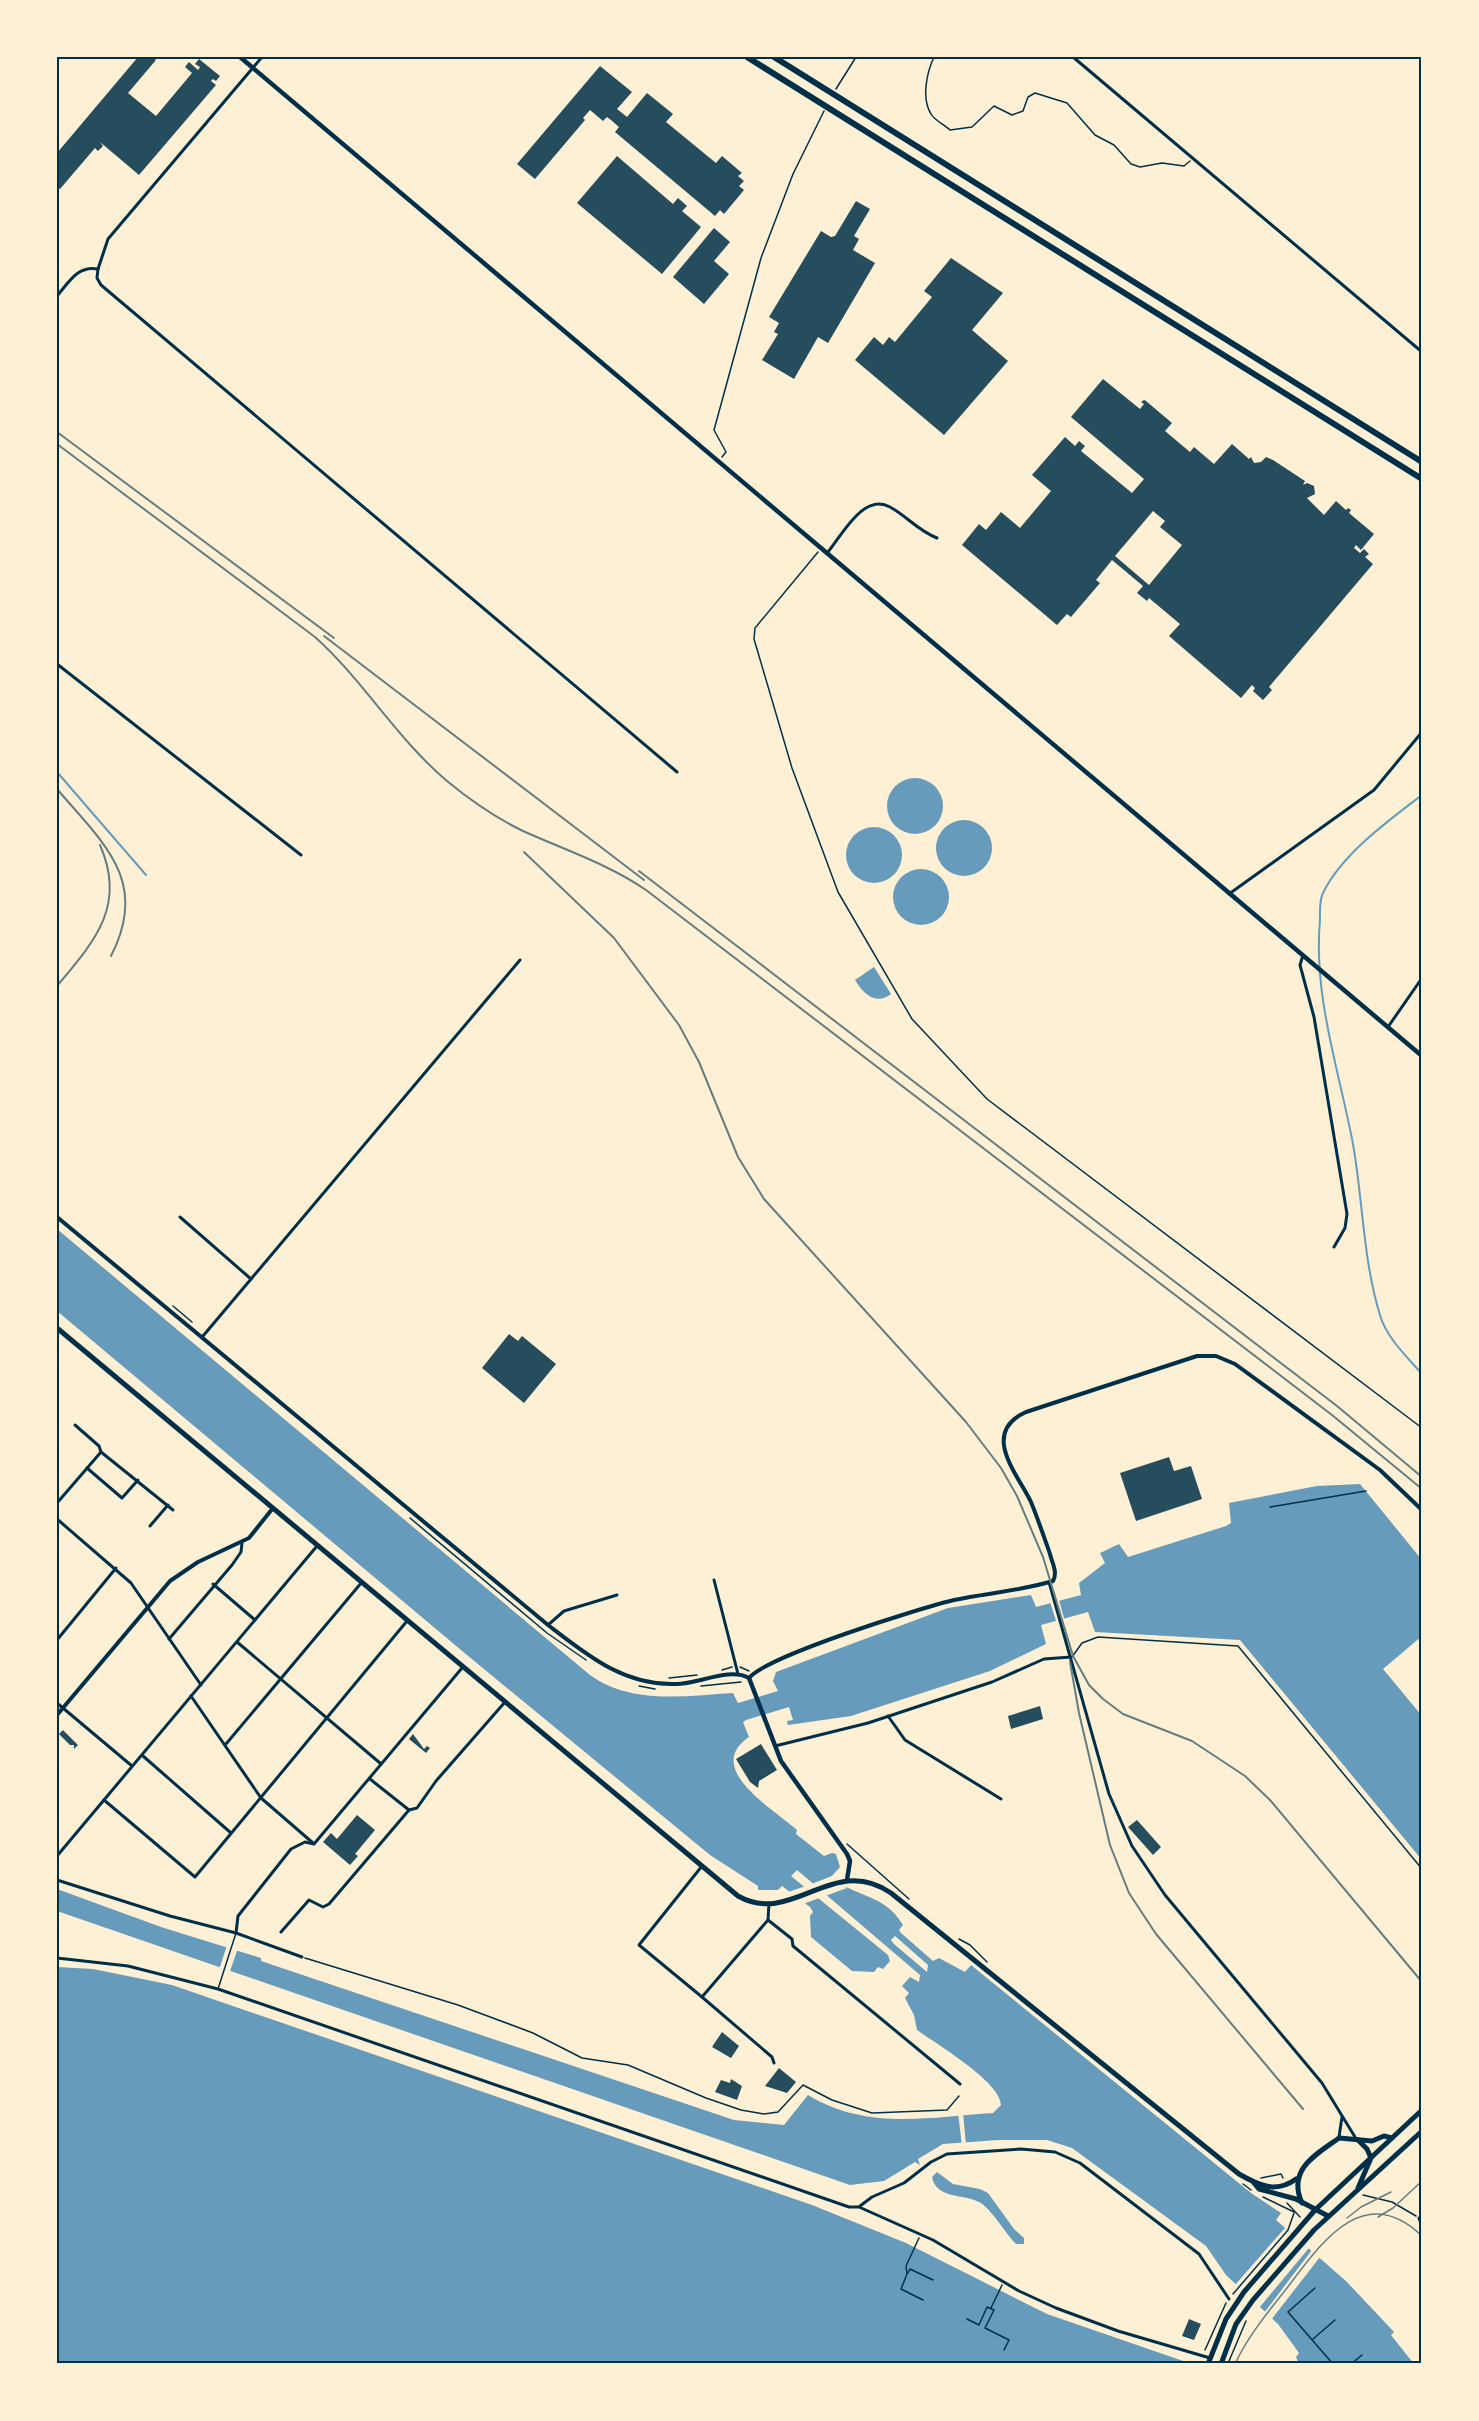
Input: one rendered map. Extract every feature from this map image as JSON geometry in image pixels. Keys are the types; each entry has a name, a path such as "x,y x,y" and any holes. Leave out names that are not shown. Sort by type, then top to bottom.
{"highway":[{"path":"747,57 1422,479"},
{"path":"774,57 1422,462"}],"main road":[{"path":"240,57 1422,1056"},
{"path":"57,1328 745,1900 769,1903 796,1898 847,1880 875,1882 1259,2189 1302,2202 1328,2216"},
{"path":"751,1676 774,1746 803,1795 847,1854 850,1861 847,1880"},
{"path":"1209,2361 1226,2319 1244,2292 1316,2210 1422,2110"},
{"path":"1221,2364 1233,2330 1253,2300 1328,2216 1422,2131"},
{"path":"1253,2182 1277,2188 1296,2179 1305,2166 1339,2138 1355,2137 1372,2141 1384,2136 1392,2138"},
{"path":"1355,2137 1367,2149 1371,2158 1358,2188"},
{"path":"1296,2179 1302,2202"}],"street":[{"path":"262,57 108,239 98,269 97,278 101,285 677,772"},
{"path":"1073,57 1422,352"},
{"path":"57,296 76,273 88,267 98,269"},
{"path":"828,552 863,509 878,503 890,507 920,532 937,538"},
{"path":"57,664 301,855"},
{"path":"1229,894 1374,790 1422,732"},
{"path":"1303,955 1300,965 1314,1017 1347,1214 1345,1227 1334,1247"},
{"path":"204,1335 520,960"},
{"path":"1388,1027 1422,978"},
{"path":"57,1216 157,1302 204,1335 548,1625 586,1655 634,1680 656,1684 706,1680 738,1674 751,1676 776,1660 951,1601 1049,1582 1054,1579 1055,1572 1041,1527 1005,1451 1005,1436 1011,1422 1026,1412 1197,1356 1216,1356 1235,1364 1380,1470 1422,1510"},
{"path":"180,1217 251,1279"},
{"path":"75,1425 99,1446 101,1452 173,1509"},
{"path":"57,1503 101,1452"},
{"path":"87,1468 122,1498 138,1480"},
{"path":"150,1526 168,1505"},
{"path":"57,1715 170,1581 187,1569 242,1543 249,1538 273,1508"},
{"path":"57,1519 117,1568 136,1588 147,1610 201,1685"},
{"path":"169,1639 241,1552 242,1543"},
{"path":"57,1856 317,1546"},
{"path":"57,1640 117,1568"},
{"path":"714,1580 738,1674"},
{"path":"226,1744 362,1582"},
{"path":"1049,1582 1109,1794 1132,1846 1165,1895 1322,2083 1355,2137"},
{"path":"213,1584 255,1620"},
{"path":"548,1625 564,1611 617,1594"},
{"path":"104,1800 195,1877 407,1621"},
{"path":"237,1642 380,1763"},
{"path":"774,1746 888,1716 992,1682 1044,1659 1071,1657"},
{"path":"314,1844 463,1667"},
{"path":"191,1696 261,1798 314,1844"},
{"path":"280,1932 309,1900 322,1906 329,1904 409,1810 417,1808 436,1781 505,1702"},
{"path":"57,1703 132,1766"},
{"path":"888,1716 905,1740 1000,1799"},
{"path":"142,1756 231,1833"},
{"path":"370,1779 409,1810"},
{"path":"236,1933 238,1916 291,1849 305,1842 314,1844"},
{"path":"702,1866 639,1944 772,2057 774,2063"},
{"path":"57,1880 170,1916 236,1933 302,1957"},
{"path":"702,1997 768,1920 769,1903"},
{"path":"768,1920 792,1939 793,1946 960,2084"},
{"path":"57,1958 128,1966 218,1989 849,2207 859,2207 969,2259 1004,2281 1056,2308 1089,2321 1203,2356 1209,2361"},
{"path":"1339,2138 1342,2115"},
{"path":"859,2207 872,2197 904,2182 931,2162 947,2154 1021,2149 1055,2152 1080,2163 1199,2254 1229,2299"},
{"path":"1419,2218 1422,2227"}],"lane":[{"path":"1071,1657 1082,1643 1098,1637 1238,1646 1422,1869"},
{"path":"218,1989 236,1933"},
{"path":"1229,2299 1235,2303"}],"path":[{"path":"842,79 856,57"},
{"path":"934,57 927,71 926,92 931,114 950,130 972,127 994,106 1012,115 1023,111 1028,97 1035,93 1067,103 1095,135 1114,145 1131,165 1140,167 1162,163 1184,166"},
{"path":"719,460 726,452 714,430 748,299 773,222 817,123"},
{"path":"822,547 755,628 754,639 792,768 838,892 912,1018 987,1099 1422,1428"},
{"path":"189,1319 204,1335"},
{"path":"1270,1507 1366,1491"},
{"path":"714,1673 735,1666 743,1667 751,1676"},
{"path":"662,1678 705,1674"},
{"path":"302,1957 458,2005 533,2032 572,2055 628,2065 706,2098 754,2113 778,2112 803,2085 840,2104 872,2113 947,2110 959,2096"},
{"path":"1361,2195 1392,2202 1419,2218"},
{"path":"1203,2356 1217,2319 1229,2299 1288,2230 1294,2212"},
{"path":"908,2274 906,2266 920,2234"},
{"path":"923,2300 901,2289 910,2269 933,2280"},
{"path":"991,2309 1004,2281"},
{"path":"1315,2288 1288,2312 1333,2364"},
{"path":"967,2319 979,2325 987,2307 991,2309"},
{"path":"991,2309 994,2310 985,2328 1009,2340 1004,2350"},
{"path":"1227,2364 1245,2314"},
{"path":"1312,2340 1335,2320"},
{"path":"1351,2364 1362,2355"}],"water":[{"path":"909,778 921,778 931,782 939,790 943,806 939,822 931,830 921,834 909,834 899,830 891,822 887,812 887,800 891,790 899,782"},
{"path":"958,820 970,820 980,824 988,832 992,848 988,864 980,872 970,876 958,876 948,872 940,864 936,854 936,842 940,832 948,824"},
{"path":"868,827 880,827 890,831 898,839 902,855 898,871 890,879 880,883 868,883 858,879 850,871 846,861 846,849 850,839 858,831"},
{"path":"915,869 927,869 937,873 945,881 949,897 945,913 937,921 927,925 915,925 905,921 897,913 893,903 893,891 897,881 905,873"},
{"path":"874,967 891,994 880,999 866,993 855,980"},
{"path":"57,1229 590,1675 606,1685 641,1695 678,1697 733,1693 738,1703 778,1691 773,1681 776,1672 948,1608 1031,1595 1036,1607 1081,1595 1079,1583 1105,1563 1100,1553 1119,1544 1128,1557 1226,1526 1231,1523 1229,1503 1317,1486 1360,1484 1422,1560 1422,1636 1383,1669 1422,1716 1422,1860 1240,1640 1095,1632 1088,1612 1041,1625 1046,1644 990,1671 851,1716 788,1725 787,1721 793,1720 789,1707 746,1720 743,1722 749,1737 737,1749 734,1762 737,1774 746,1787 797,1830 796,1834 824,1856 836,1854 840,1867 831,1877 840,1884 887,1907 903,1925 899,1930 901,1933 933,1961 939,1958 965,1972 971,1965 1251,2193 1281,2213 1276,2220 1346,2281 1394,2332 1391,2335 1414,2364 1299,2364 1296,2357 1299,2353 1278,2324 1226,2275 1206,2246 1072,2148 1047,2140 998,2140 943,2144 918,2159 920,2165 915,2162 884,2181 850,2185 57,1911 57,1889 161,1927 261,1958 261,1961 734,2120 784,2125 808,2095 853,2114 876,2118 922,2119 993,2113 1001,2105 990,2085 979,2075 917,2030 914,2015 905,1998 909,1993 902,1986 910,1977 919,1982 920,1975 803,1875 797,1870 791,1876 888,1955 890,1961 883,1969 878,1967 874,1972 852,1971 811,1937 810,1916 813,1912 810,1907 782,1886 778,1890 758,1890 758,1886 710,1855 467,1655 57,1311","holes":["895,1936 928,1965 927,1972 891,1940"]},
{"path":"57,1967 93,1969 172,1985 812,2205 906,2243 1047,2314 1189,2363 57,2364"},
{"path":"937,2172 953,2184 980,2189 988,2193 1014,2229 1024,2238 1024,2244 1016,2244 984,2205 939,2189 932,2177"}],"pier":[{"path":"1059,1600 1065,1622 1057,1624 1050,1602"},
{"path":"832,1876 847,1888 803,1904 788,1892 806,1886 821,1897 809,1885"},
{"path":"227,1945 238,1948 229,1974 219,1970"},
{"path":"958,2112 963,2112 966,2145 962,2146"},
{"path":"1285,2228 1309,2248 1259,2308 1235,2285"},
{"path":"1312,2250 1320,2257 1271,2320 1264,2313"}],"building":[{"path":"138,57 153,57 156,60 128,93 156,116 192,73 185,67 189,62 198,70 200,67 195,64 199,59 220,76 216,81 213,79 211,81 216,85 139,175 100,142 103,146 98,151 95,148 60,189 57,187 57,153"},
{"path":"600,66 632,92 617,109 627,117 647,93 673,114 666,122 716,163 722,156 742,173 738,176 744,181 739,186 744,190 724,214 720,210 715,216 615,132 619,127 611,120 607,117 603,121 590,110 583,118 585,120 535,179 517,164"},
{"path":"617,156 673,204 678,198 687,206 682,211 701,227 662,274 577,203"},
{"path":"856,201 870,209 854,236 859,239 853,250 875,263 828,343 818,337 794,379 762,360 778,334 774,332 779,323 769,317 821,231 831,237 835,236"},
{"path":"714,228 730,242 714,261 729,274 704,304 673,277"},
{"path":"951,258 1003,293 972,330 1008,361 944,435 855,360 874,337 883,345 889,337 895,342 932,297 924,291"},
{"path":"1103,379 1140,409 1144,404 1141,402 1146,401 1172,423 1165,431 1190,452 1194,447 1214,464 1232,444 1249,459 1251,457 1254,463 1261,462 1266,457 1273,460 1305,481 1303,485 1307,483 1314,486 1315,494 1307,498 1324,515 1336,501 1346,510 1348,508 1351,510 1349,513 1374,534 1361,550 1356,545 1354,548 1360,553 1364,549 1369,554 1365,557 1373,564 1269,687 1272,690 1263,700 1253,691 1255,688 1252,685 1241,698 1169,636 1180,624 1149,598 1147,601 1137,593 1143,586 1112,560 1096,580 1100,583 1071,617 1067,614 1057,625 962,545 979,524 986,530 1001,512 1020,528 1051,491 1032,475 1065,437 1075,446 1079,441 1085,446 1081,451 1132,493 1144,479 1071,417","holes":["1153,511 1165,521 1160,527 1182,545 1149,585 1115,556"]},
{"path":"509,1334 518,1341 522,1336 556,1364 524,1403 482,1368"},
{"path":"1169,1457 1174,1471 1191,1466 1202,1499 1136,1521 1120,1473"},
{"path":"1040,1706 1043,1719 1011,1729 1008,1716"},
{"path":"63,1730 78,1745 74,1749 74,1745 70,1745 59,1734"},
{"path":"413,1734 424,1749 427,1746 430,1748 426,1753 409,1739"},
{"path":"761,1744 777,1770 759,1781 758,1788 750,1782 736,1759"},
{"path":"357,1815 375,1830 355,1854 358,1856 350,1865 323,1842 331,1833 337,1839"},
{"path":"1137,1820 1161,1847 1153,1855 1128,1827"},
{"path":"722,2032 739,2046 731,2058 712,2047"},
{"path":"779,2068 796,2082 787,2093 765,2086"},
{"path":"731,2079 742,2086 737,2100 715,2092 721,2080 730,2083"},
{"path":"1189,2319 1201,2324 1194,2340 1182,2336"}],"waterway":[{"path":"57,772 146,875"},
{"path":"1422,795 1367,839 1331,879 1321,899 1319,948 1324,1005 1353,1144 1374,1294 1387,1331 1422,1374"}],"tram line":[{"path":"1378,2217 1393,2208 1422,2181"},
{"path":"1347,2218 1361,2207 1391,2192"},
{"path":"1235,2364 1259,2324 1300,2271 1329,2238 1345,2224 1362,2216 1381,2214 1401,2220 1422,2236"}],"railway":[{"path":"57,432 334,638"},
{"path":"57,444 315,637 349,672 429,765 465,795 513,826 601,865 646,890 1332,1415 1422,1489"},
{"path":"324,636 644,880"},
{"path":"57,789 105,846 116,865 123,884 125,906 122,930 111,956"},
{"path":"57,986 94,938 108,905 110,887 100,845"},
{"path":"524,852 614,938 679,1025 699,1062 738,1157 764,1199 966,1422 1001,1468 1017,1496 1043,1557 1073,1656 1089,1685 1123,1714 1192,1741 1245,1776 1270,1800 1422,1982"},
{"path":"639,871 1337,1406 1422,1477"},
{"path":"1070,1662 1079,1713 1110,1845 1129,1893 1156,1934 1303,2109"}]}
